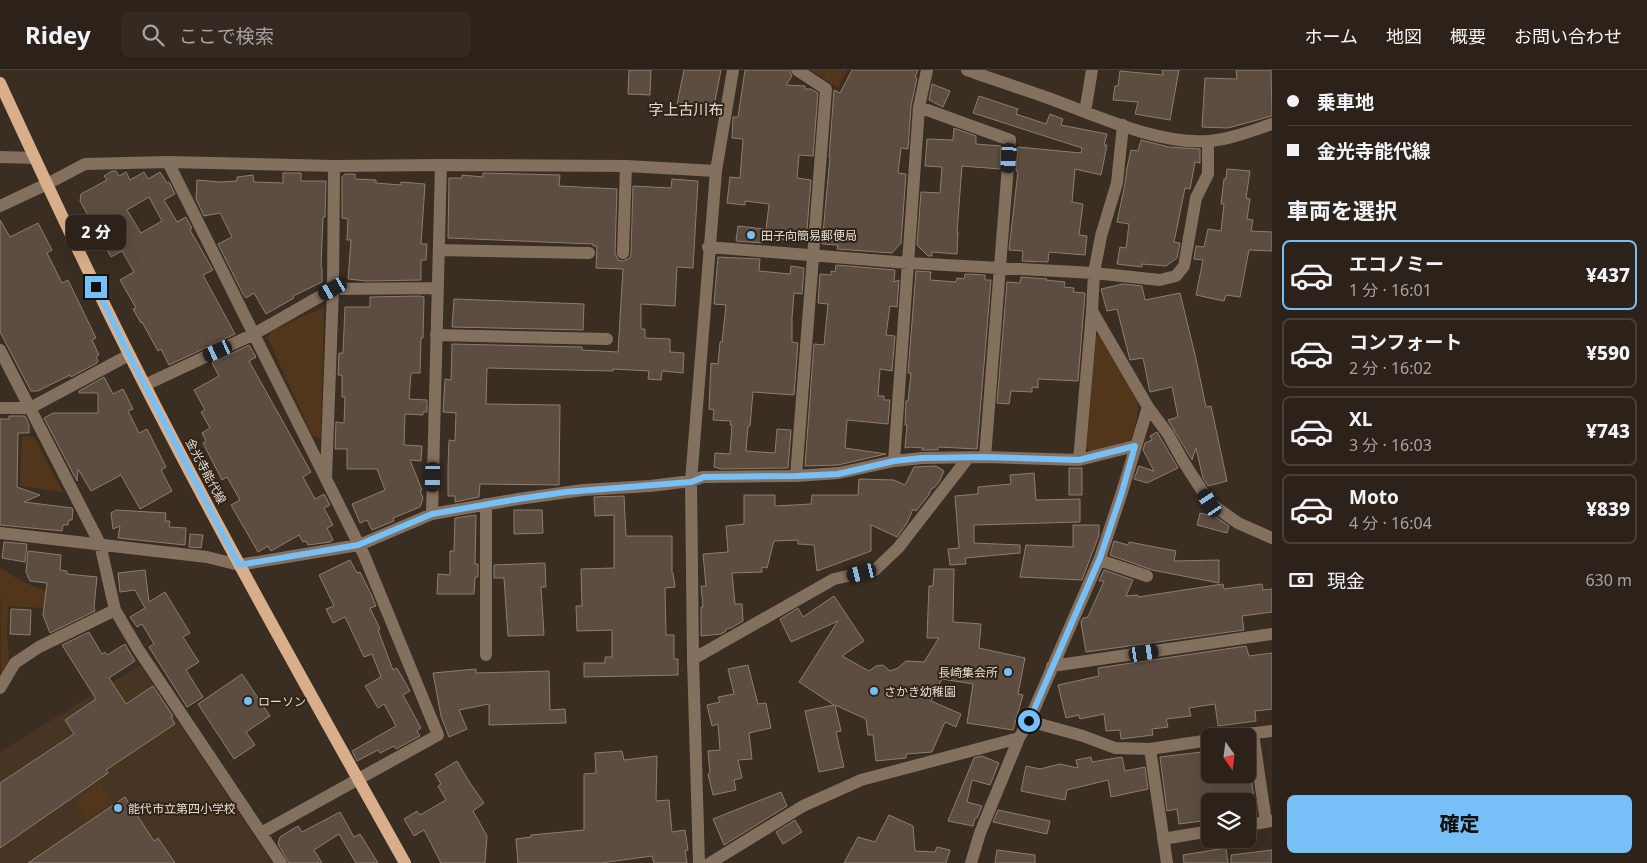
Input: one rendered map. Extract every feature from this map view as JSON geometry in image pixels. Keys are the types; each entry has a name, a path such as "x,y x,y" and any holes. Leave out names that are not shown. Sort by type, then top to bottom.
{"main road":[{"name":"金光寺能代線","path":"0,83 129,355 239,565 405,863"}],"street":[{"path":"699,863 693,659 691,482 708,247 716,171 733,70"},
{"path":"796,476 826,89 797,70"},
{"path":"894,461 919,107 928,70"},
{"path":"967,70 1123,125 1160,136 1183,140 1208,141 1236,137 1272,124"},
{"path":"1085,112 1092,70"},
{"path":"919,107 1010,140 985,457"},
{"path":"1079,460 1094,273 1101,236 1117,183 1123,125"},
{"path":"708,247 909,263 1094,273 1160,280 1176,276 1184,266 1196,198 1208,174 1208,141"},
{"path":"0,157 35,158"},
{"path":"0,206 85,164 168,162 334,166 626,166 716,171"},
{"path":"168,162 358,545 438,735 261,833"},
{"path":"432,514 441,165"},
{"path":"326,481 333,289 334,166"},
{"path":"623,253 626,166"},
{"path":"439,250 589,253"},
{"path":"145,385 254,334 333,289 438,288"},
{"path":"1092,311 1148,406 1168,434 1210,503 1238,523 1272,538"},
{"path":"436,335 607,339"},
{"path":"0,350 100,544 115,610 138,649 281,863"},
{"path":"0,408 30,408 129,355"},
{"path":"971,863 980,833 1019,738 1029,721 1099,560 1148,406"},
{"path":"0,533 207,556 239,565 358,545 432,514 582,490 691,482 704,477 838,474 894,461 922,458 985,457 1079,460 1135,446"},
{"path":"693,659 834,579 875,570 898,548 968,458"},
{"path":"486,504 486,655"},
{"path":"1099,560 1147,576"},
{"path":"0,688 15,664 39,647 115,610"},
{"path":"1052,666 1272,634"},
{"path":"1029,721 1082,736 1115,748 1150,750 1201,742"},
{"path":"1256,733 1272,730"},
{"path":"710,863 803,806 861,780 1019,738"},
{"path":"1150,750 1167,863"},
{"path":"1256,750 1269,821 1256,823"},
{"path":"1163,839 1201,833"}],"shaded area":[{"path":"811,70 847,70 838,88"},
{"path":"324,307 321,439 312,435 267,337 275,329"},
{"path":"1095,336 1099,336 1138,398 1138,404 1135,427 1129,443 1093,452 1085,448"},
{"path":"22,436 34,437 63,492 20,486"},
{"path":"0,568 23,582 55,594 44,608 8,606 7,634 9,660 1,675"},
{"name":"能代市立第四小学校","path":"140,665 272,863 0,863 0,752"},
{"path":"100,783 113,802 87,819 74,800"}],"building":[{"path":"629,70 651,70 650,95 628,94"},
{"path":"684,70 721,70 713,111 677,104"},
{"path":"745,70 789,70 792,76 786,85 805,86 805,89 811,89 818,93 813,156 799,155 797,178 811,180 806,242 765,238 769,204 745,201 745,205 727,203 730,177 740,178 743,139 732,138 733,117 738,117"},
{"path":"852,70 918,70 915,77 917,78 911,106 908,149 901,148 898,173 906,174 901,243 892,253 837,249 838,245 822,244 834,90 840,93"},
{"path":"1162,70 1179,70 1170,120 1135,114 1138,102 1113,100 1115,86 1118,86 1120,71 1163,75"},
{"path":"1236,70 1271,70 1272,116 1228,128 1202,127 1205,78 1237,79"},
{"path":"932,84 950,91 943,107 929,100"},
{"path":"979,96 1018,109 1016,114 1046,124 1050,114 1063,119 1061,125 1107,134 1104,145 1107,145 1101,175 1075,169 1072,202 1083,204 1079,235 1087,236 1085,255 1049,252 1048,262 1022,261 1023,251 1009,250 1018,171 1016,171 1018,147 1081,153 1082,148 973,113"},
{"path":"954,128 976,136 976,144 1001,146 1000,169 962,166 957,254 932,252 932,256 928,256 917,245 921,192 940,193 942,167 925,166 927,139 953,140"},
{"path":"1141,140 1169,147 1200,149 1200,163 1195,162 1190,189 1185,188 1174,242 1180,243 1177,258 1166,266 1142,264 1142,267 1117,264 1120,247 1126,248 1129,224 1117,222 1127,168 1131,150 1138,151"},
{"path":"1227,169 1250,171 1246,198 1250,199 1247,219 1253,220 1251,231 1272,232 1272,251 1249,250 1240,297 1226,295 1224,301 1196,295 1203,260 1194,259 1196,246 1204,247 1208,229 1221,231 1224,204 1221,204"},
{"path":"112,171 116,171 119,176 126,172 130,180 144,172 148,179 160,172 167,183 169,182 175,194 164,200 177,222 186,217 192,228 190,230 213,270 203,275 235,334 169,365 161,349 158,351 141,323 133,309 136,308 120,280 134,272 122,251 111,257 80,201 81,194 107,180 104,176","holes":["149,197 162,221 141,233 127,210"]},
{"path":"283,173 301,173 301,181 326,181 321,267 322,282 293,296 294,298 266,314 254,293 246,298 243,294 218,244 232,237 220,213 204,216 196,199 197,180 237,181 237,177 253,175 254,182 283,183"},
{"path":"483,173 560,175 559,186 617,189 615,253 618,260 623,261 630,258 631,253 633,186 671,188 672,179 698,181 693,268 677,267 675,306 641,304 641,329 645,329 645,338 670,339 670,352 684,353 683,373 662,371 661,380 648,379 649,371 487,368 486,404 560,405 559,485 480,484 479,497 455,502 455,496 448,496 448,466 449,440 455,441 456,413 443,412 445,379 451,380 452,344 582,347 582,350 618,352 623,269 596,268 597,246 593,246 593,244 448,238 449,178 462,178 462,175 483,177"},
{"path":"345,174 355,174 355,179 376,180 376,183 401,185 401,182 425,184 421,244 427,244 426,260 421,260 421,280 367,281 348,279 351,240 347,240 348,219 342,218 342,177"},
{"path":"0,220 10,237 38,223 52,250 47,253 62,283 68,280 96,338 92,340 99,355 96,357 97,363 71,377 70,375 38,391 31,391 0,332"},
{"path":"738,226 764,229 762,243 736,241"},
{"path":"718,257 760,259 759,271 790,274 791,266 804,268 802,294 794,293 792,318 792,342 798,343 794,395 753,392 746,451 775,453 777,429 791,430 788,468 721,469 714,467 715,453 730,454 732,425 730,425 731,421 713,420 714,410 709,409 711,363 718,364 726,305 714,304"},
{"path":"836,265 895,270 894,282 899,280 897,307 890,306 886,335 895,336 892,371 880,369 878,396 884,396 884,400 890,400 888,424 847,420 845,448 886,454 838,465 805,466 814,344 824,345 828,304 818,303 820,274 831,275 831,271 835,272"},
{"path":"916,271 931,272 930,280 956,282 957,278 964,279 965,274 985,275 985,280 991,280 977,449 938,447 938,450 922,450 923,448 905,448 907,425 905,425 906,401 908,401 911,373 908,373"},
{"path":"1021,277 1065,282 1064,287 1074,288 1073,292 1085,293 1078,381 1038,379 1038,388 1032,387 1032,392 1011,391 1009,404 997,403 1007,282 1020,283"},
{"path":"1123,284 1142,286 1145,300 1180,293 1206,407 1211,406 1227,481 1208,486 1203,478 1196,448 1192,460 1168,420 1178,417 1172,387 1150,392 1143,358 1130,360 1117,309 1107,311 1101,289"},
{"path":"370,297 424,297 420,373 411,373 409,399 427,400 427,412 423,412 423,415 405,414 404,445 422,446 421,461 410,460 422,490 420,491 423,498 420,507 393,518 394,521 372,530 367,520 360,523 352,504 385,490 377,469 347,469 347,449 335,449 336,422 344,423 345,397 342,397 342,375 338,375 339,353 343,353 345,307 370,307"},
{"path":"454,299 584,304 583,330 452,327"},
{"path":"249,345 256,357 249,361 311,472 303,477 315,499 324,494 330,505 324,508 333,525 327,528 333,540 330,542 308,545 306,541 303,542 299,535 271,551 268,546 258,552 231,505 240,500 227,477 222,480 203,443 206,441 202,433 210,428 201,412 205,410 194,390 219,376 212,363"},
{"path":"104,377 113,394 123,389 133,409 128,411 139,433 147,429 166,467 161,470 172,491 140,509 121,475 91,491 78,469 77,481 44,418 53,413 98,413 98,393 79,393 79,391"},
{"path":"9,416 25,416 29,425 29,433 18,433 17,487 40,495 24,502 72,508 72,520 69,520 68,525 63,525 62,531 0,525 0,419 9,419"},
{"path":"1157,432 1178,468 1147,483 1134,479 1139,466 1154,471 1143,450 1145,443 1152,440 1150,436"},
{"path":"936,466 944,471 939,482 932,488 916,511 913,509 907,523 897,537 871,525 871,551 817,571 814,545 798,544 798,540 774,541 767,568 762,567 762,572 732,573 735,604 742,604 743,621 726,629 721,634 701,636 701,607 703,607 701,586 706,586 703,554 728,552 726,526 744,524 744,495 775,495 775,506 811,504 812,495 858,495 859,479 894,480 905,485 914,467"},
{"path":"1069,468 1082,468 1082,495 1069,495"},
{"path":"1034,473 1036,500 1080,499 1080,522 974,525 974,543 1020,545 1020,553 965,558 966,564 950,565 948,549 959,548 955,496 978,494 978,487 1011,484 1010,475"},
{"path":"624,496 626,536 672,536 672,573 675,587 665,588 666,635 674,635 674,659 678,659 678,675 584,677 584,663 605,663 605,657 612,657 612,630 577,631 576,606 582,606 581,569 614,568 614,515 595,516 594,497"},
{"path":"116,510 166,513 165,521 170,521 169,527 186,528 185,545 118,538 120,526 113,529 111,513"},
{"path":"514,510 542,510 543,533 514,534"},
{"path":"1200,513 1216,517 1229,526 1227,533 1197,525"},
{"path":"476,515 475,564 478,564 478,577 475,577 474,594 437,594 438,574 450,575 450,551 454,551 455,518"},
{"path":"1073,525 1099,525 1099,535 1082,580 1020,577 1026,545 1073,547"},
{"path":"190,534 203,535 201,548 189,547"},
{"path":"1114,541 1128,545 1129,542 1176,551 1174,561 1219,560 1219,583 1152,570 1110,555"},
{"path":"4,542 27,544 25,562 2,558"},
{"path":"28,551 61,555 60,570 67,571 67,574 97,577 95,611 50,633 43,615 47,583 30,581 26,572"},
{"path":"350,560 357,573 360,572 372,596 376,606 370,608 380,629 378,630 393,670 397,668 410,691 403,695 421,728 417,731 420,736 396,749 394,746 380,753 378,750 357,761 352,751 396,726 384,704 378,708 365,686 381,677 372,654 364,657 345,617 333,623 326,609 334,606 319,575"},
{"path":"545,563 546,587 541,587 544,635 508,636 504,578 494,578 494,565"},
{"path":"934,569 954,569 953,622 981,624 979,648 1025,658 1018,694 1023,695 1013,730 967,723 973,684 942,679 931,701 961,714 956,727 945,722 932,752 906,754 906,758 876,761 873,735 868,735 866,719 835,705 841,731 836,732 844,767 819,772 805,711 834,705 799,682 838,621 791,642 780,619 798,608 803,617 834,596 864,641 842,656 869,671 876,666 883,665 890,671 898,668 906,661 924,662 939,638 927,638 929,586 933,586"},
{"path":"145,570 149,602 165,592 190,633 183,637 199,662 186,670 203,697 187,707 149,647 154,644 142,624 137,627 130,617 145,608 135,590 120,592 118,573"},
{"path":"1104,570 1133,580 1126,596 1138,595 1138,597 1223,584 1224,589 1262,584 1263,590 1272,589 1272,612 1242,616 1244,630 1086,652 1081,622 1083,618 1088,617 1104,581 1099,581"},
{"path":"11,609 31,610 30,635 10,634"},
{"path":"89,632 102,654 105,652 107,655 125,644 135,661 109,678 126,704 153,686 173,716 171,717 175,724 106,770 108,773 0,848 0,783 74,734 65,720 96,699 62,645"},
{"path":"1246,646 1249,656 1272,653 1272,709 1255,711 1256,721 1218,726 1215,704 1189,708 1191,716 1166,719 1168,727 1152,729 1153,735 1121,739 1120,730 1106,731 1104,714 1080,719 1079,715 1066,718 1058,685 1099,676 1098,668"},
{"path":"748,665 758,704 766,703 771,728 749,733 752,759 738,760 742,778 734,780 736,790 713,795 708,774 710,773 708,751 720,750 718,724 712,726 707,705 720,702 718,697 734,694 728,669"},
{"path":"476,669 476,673 549,671 550,710 565,709 566,723 489,725 489,704 459,710 467,729 449,737 441,716 433,673"},
{"path":"242,674 270,716 246,732 255,745 234,759 198,704"},
{"path":"622,751 624,760 657,756 656,801 669,800 672,832 685,830 688,850 685,851 687,863 654,863 652,856 601,863 518,863 516,839 531,837 531,835 584,830 584,774 596,773 595,753"},
{"path":"1201,752 1201,783 1252,783 1253,793 1201,793 1201,821 1179,824 1177,809 1167,811 1160,757"},
{"path":"982,756 999,763 990,785 972,780 967,802 982,806 973,826 948,821 974,758"},
{"path":"1091,757 1092,762 1122,757 1125,771 1145,767 1148,789 1111,797 1108,780 1067,790 1065,800 1021,791 1026,766 1040,769 1060,764 1078,768 1076,760"},
{"path":"457,761 484,803 473,811 487,836 485,863 441,863 424,830 414,836 404,819 417,811 420,815 446,800 438,786 441,784 435,774"},
{"path":"781,792 787,806 724,845 713,819"},
{"path":"125,797 154,841 158,838 175,863 28,863"},
{"path":"998,810 1050,821 1047,834 993,822"},
{"path":"340,812 354,837 360,834 378,863 356,863 339,834 314,850 322,863 289,863 278,844 280,837 298,826 302,832"},
{"path":"889,815 913,826 915,851 935,852 937,847 950,850 946,863 844,863 858,837 875,842"},
{"path":"795,820 802,832 783,844 776,832"},
{"path":"1226,848 1228,863 1184,863 1183,855"},
{"path":"997,850 1035,855 1035,863 995,863"},
{"path":"1272,850 1272,863 1231,863 1231,855"}],"place":[{"name":"田子向簡易郵便局","path":"751,235"},
{"name":"長崎集会所","path":"1008,672"},
{"name":"さかき幼稚園","path":"874,691"},
{"name":"ローソン","path":"248,701"},
{"name":"能代市立第四小学校","path":"118,808"}],"district":[{"name":"字上古川布","path":"686,109"}],"route":[{"path":"96,287 129,355 239,565 358,545 432,514 582,490 691,482 704,477 838,474 894,461 922,458 1039,457 1079,460 1135,446 1100,558 1029,721"}]}
